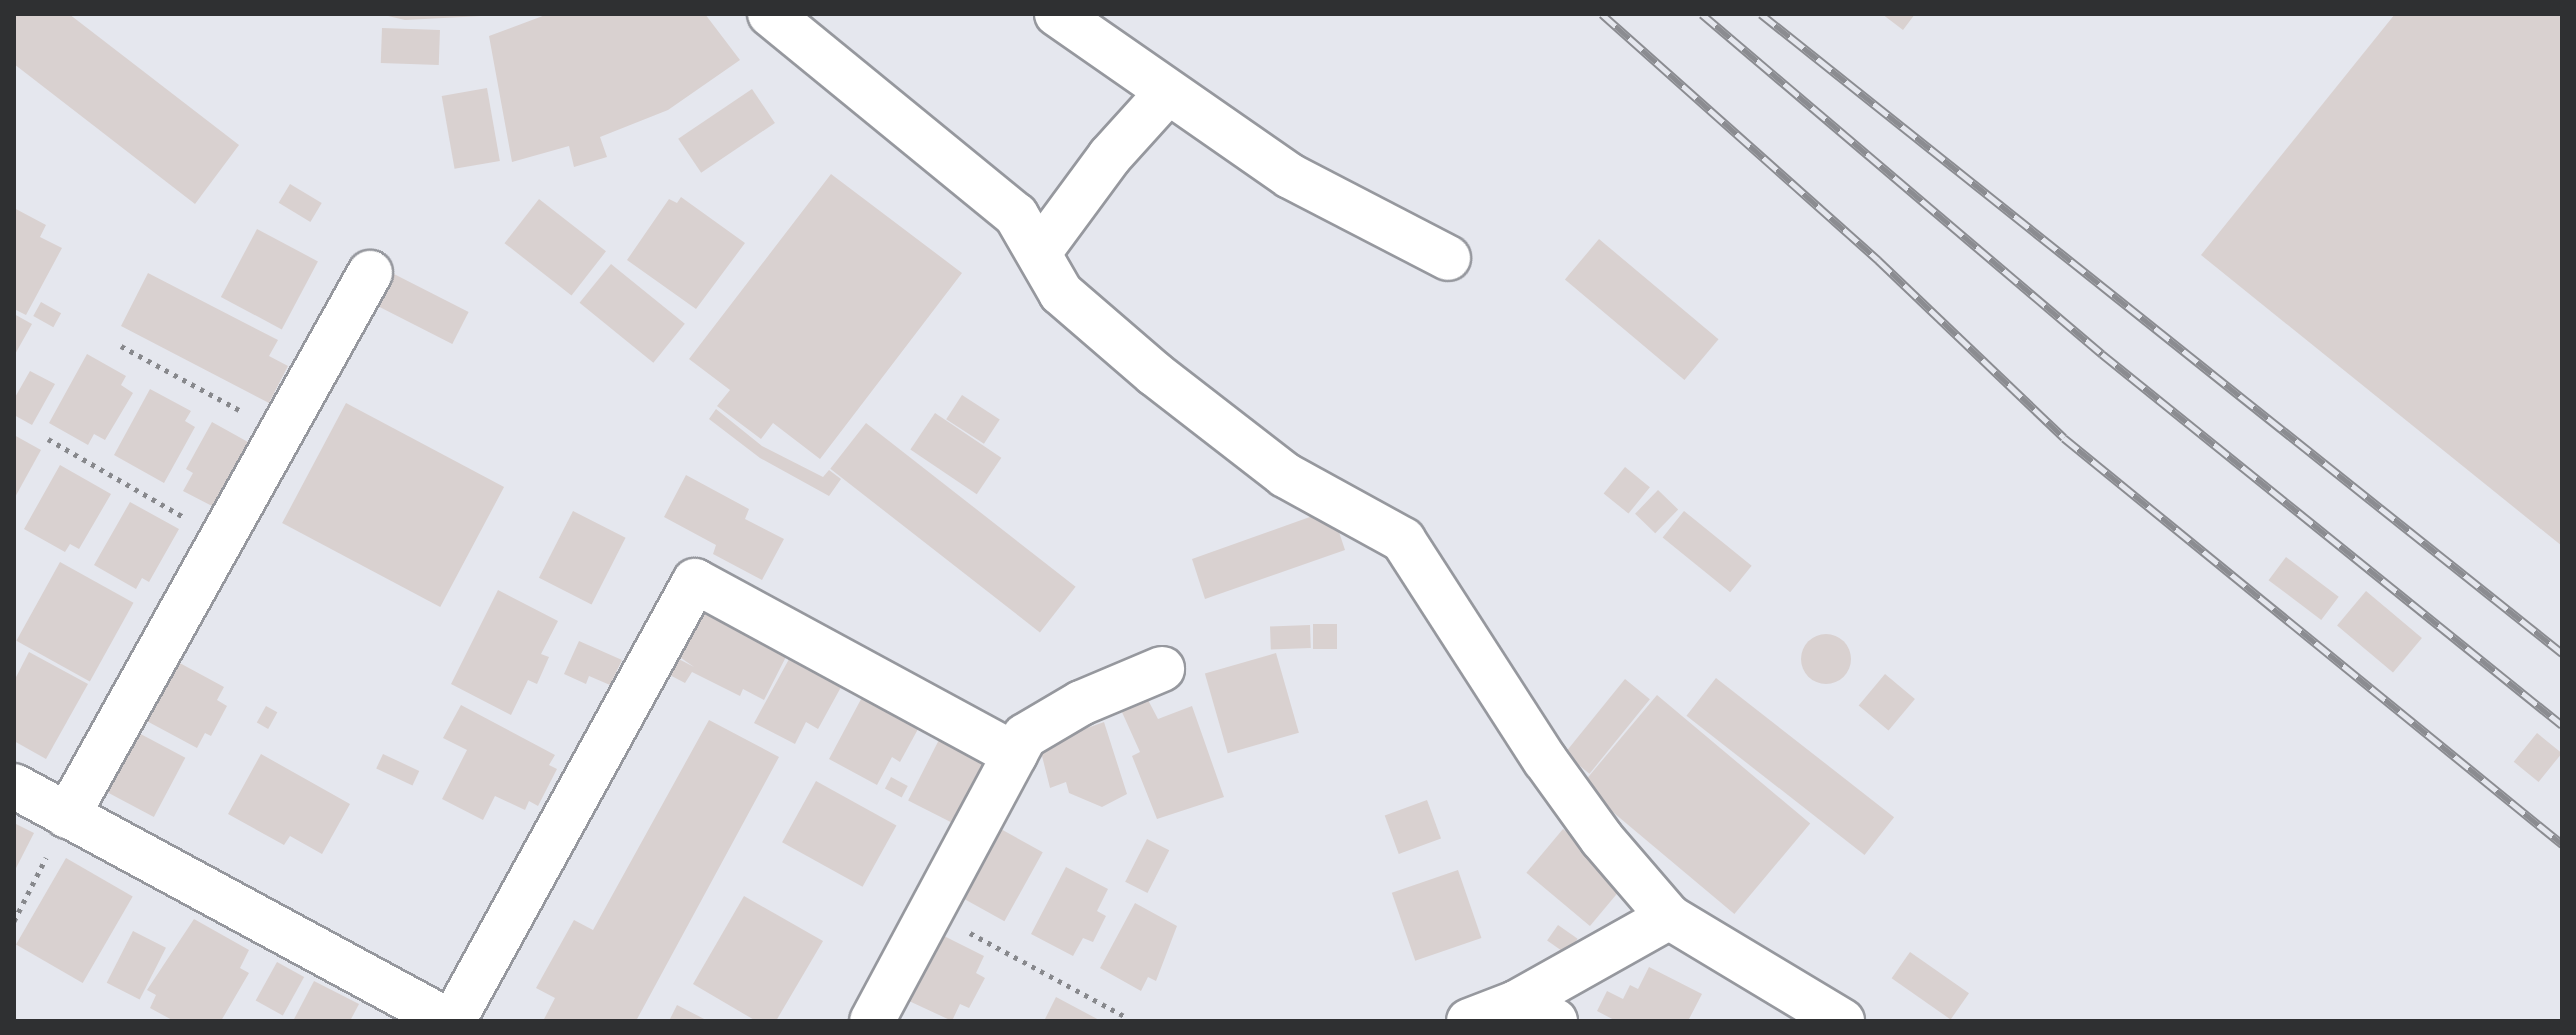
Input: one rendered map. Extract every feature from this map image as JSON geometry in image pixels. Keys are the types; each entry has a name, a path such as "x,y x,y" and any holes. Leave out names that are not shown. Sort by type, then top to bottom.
{"street":[{"path":"770,14 1016,215 1040,251 1061,293 1155,374 1285,475 1403,540 1545,760 1602,839 1669,917 1842,1021"},
{"path":"1057,14 1166,94 1290,176 1448,258"},
{"path":"1040,251 1110,156 1166,94"},
{"path":"67,816 370,273"},
{"path":"14,786 451,1021 695,581 1015,755"},
{"path":"872,1021 1025,736 1081,703 1162,669"},
{"path":"1469,1021 1516,1003 1669,917"},
{"path":"1516,1003 1555,1021"}],"path":[{"path":"121,346 281,432"},
{"path":"48,439 221,539"},
{"path":"14,921 67,816"},
{"path":"931,912 1126,1017"}],"building":[{"path":"15,14 69,14 239,145 195,204 14,64"},
{"path":"385,14 520,14 405,20 384,15"},
{"path":"548,14 705,14 740,60 668,110 600,137 607,157 574,167 569,146 512,162 489,36"},
{"path":"1882,14 1915,14 1903,30"},
{"path":"2395,14 2562,14 2562,546 2201,255"},
{"path":"382,28 440,30 439,65 381,63"},
{"path":"487,88 500,161 455,169 442,96"},
{"path":"752,89 775,123 701,173 678,139"},
{"path":"831,174 962,273 820,459 773,423 761,439 717,406 730,390 689,359"},
{"path":"290,184 322,203 310,222 279,203"},
{"path":"681,197 745,243 696,309 627,260 669,199 677,203"},
{"path":"539,199 606,251 572,295 505,243"},
{"path":"14,208 46,225 40,237 62,248 26,315 14,309"},
{"path":"257,229 318,261 282,329 221,297"},
{"path":"1599,239 1719,339 1684,380 1565,280"},
{"path":"611,264 685,324 653,363 580,303"},
{"path":"148,273 278,340 269,356 288,366 269,403 121,326"},
{"path":"392,273 469,312 452,344 376,305"},
{"path":"41,302 61,313 53,327 33,316"},
{"path":"14,314 32,324 14,356"},
{"path":"87,354 126,376 121,385 133,393 105,440 94,434 88,445 49,423"},
{"path":"30,371 55,384 32,425 14,415 14,399"},
{"path":"150,389 191,411 185,421 195,427 164,483 114,455"},
{"path":"962,395 1000,420 984,444 946,419"},
{"path":"346,403 504,487 440,607 282,523"},
{"path":"716,409 762,446 823,477 829,470 841,479 829,496 760,458 709,419"},
{"path":"935,413 1001,458 977,494 910,449"},
{"path":"212,422 248,442 212,506 183,491 193,473 186,469"},
{"path":"866,423 1076,587 1040,632 830,469"},
{"path":"14,435 41,450 14,499"},
{"path":"60,465 111,494 79,549 70,544 65,552 24,529"},
{"path":"1625,467 1650,487 1628,514 1604,493"},
{"path":"686,475 749,509 745,519 784,539 762,580 713,554 716,545 664,517"},
{"path":"1658,490 1678,509 1655,533 1635,514"},
{"path":"130,502 179,529 149,582 142,578 136,589 94,565"},
{"path":"573,511 626,538 592,605 539,578"},
{"path":"1684,511 1752,566 1730,592 1663,537"},
{"path":"1321,513 1334,517 1345,550 1205,599 1192,559"},
{"path":"2286,557 2339,597 2321,620 2269,580"},
{"path":"60,562 133,603 90,681 16,641"},
{"path":"498,590 558,621 541,654 549,657 537,684 528,680 511,715 451,684"},
{"path":"2366,591 2422,638 2393,672 2337,625"},
{"path":"701,602 790,649 764,700 743,689 740,696 692,672 685,683 664,672 673,656 694,667 674,653"},
{"path":"1313,624 1337,624 1337,649 1313,649"},
{"path":"1310,625 1311,648 1271,649 1270,626"},
{"path":"1826,634 1844,641 1851,659 1844,677 1826,684 1808,677 1801,659 1808,641"},
{"path":"579,641 622,660 610,685 589,676 586,684 564,674"},
{"path":"794,650 846,678 818,729 806,722 795,744 754,723"},
{"path":"29,652 88,684 46,759 14,741 14,681"},
{"path":"1276,653 1299,733 1228,753 1205,673"},
{"path":"176,661 224,687 217,700 227,706 211,736 205,733 197,748 143,719"},
{"path":"1885,674 1915,699 1889,730 1859,705"},
{"path":"1716,678 1894,817 1865,855 1686,716"},
{"path":"1625,679 1650,699 1589,774 1565,754"},
{"path":"867,688 923,720 900,762 892,757 877,785 829,759"},
{"path":"1657,695 1810,824 1734,914 1581,785"},
{"path":"1148,700 1158,719 1192,706 1224,797 1157,819 1132,756 1140,752 1121,710"},
{"path":"461,705 555,755 549,765 557,769 538,806 529,801 525,810 495,796 483,820 442,799 467,750 443,738"},
{"path":"266,706 277,712 268,729 257,723"},
{"path":"709,720 779,757 636,1021 543,1021 555,998 536,988 574,920 593,930"},
{"path":"1104,722 1127,794 1102,807 1069,793 1066,782 1050,788 1041,752 1058,745 1056,739"},
{"path":"944,730 998,758 962,828 908,800"},
{"path":"135,731 185,758 154,817 104,790"},
{"path":"2537,733 2562,753 2539,782 2514,762"},
{"path":"261,754 350,804 322,854 290,836 284,845 228,814"},
{"path":"383,754 419,771 412,785 376,769"},
{"path":"891,777 908,786 902,797 885,788"},
{"path":"816,781 896,826 863,887 782,842"},
{"path":"1427,800 1441,839 1399,854 1385,815"},
{"path":"14,823 34,833 14,872"},
{"path":"999,828 1043,852 1004,921 961,897"},
{"path":"1563,829 1627,882 1590,926 1526,873"},
{"path":"1147,839 1169,850 1147,893 1125,882"},
{"path":"66,858 133,896 83,983 16,945"},
{"path":"1066,867 1108,889 1097,911 1106,916 1093,942 1083,938 1073,956 1031,934"},
{"path":"1458,870 1481,938 1415,961 1392,893"},
{"path":"744,896 823,941 776,1021 756,1021 693,984"},
{"path":"1135,903 1177,926 1156,981 1148,977 1141,991 1100,968"},
{"path":"194,919 249,950 240,968 249,973 221,1021 174,1021 150,1008 156,995 147,990"},
{"path":"1558,925 1578,939 1567,954 1547,941"},
{"path":"133,931 166,948 140,999 107,983"},
{"path":"942,935 984,956 976,973 985,978 969,1008 960,1004 952,1021 909,1001"},
{"path":"1910,952 1969,993 1951,1020 1892,978"},
{"path":"277,962 304,977 283,1016 256,1000"},
{"path":"1649,967 1702,994 1688,1021 1616,1021 1597,1011 1607,991 1623,999 1630,985 1638,989"},
{"path":"314,981 359,1004 350,1021 293,1021"},
{"path":"1056,997 1101,1021 1044,1021"},
{"path":"677,1005 708,1021 669,1021"}],"railway":[{"path":"1602,14 1878,260 2064,438 2562,844"},
{"path":"1702,14 2102,354 2562,725"},
{"path":"1761,14 2562,653"}]}
